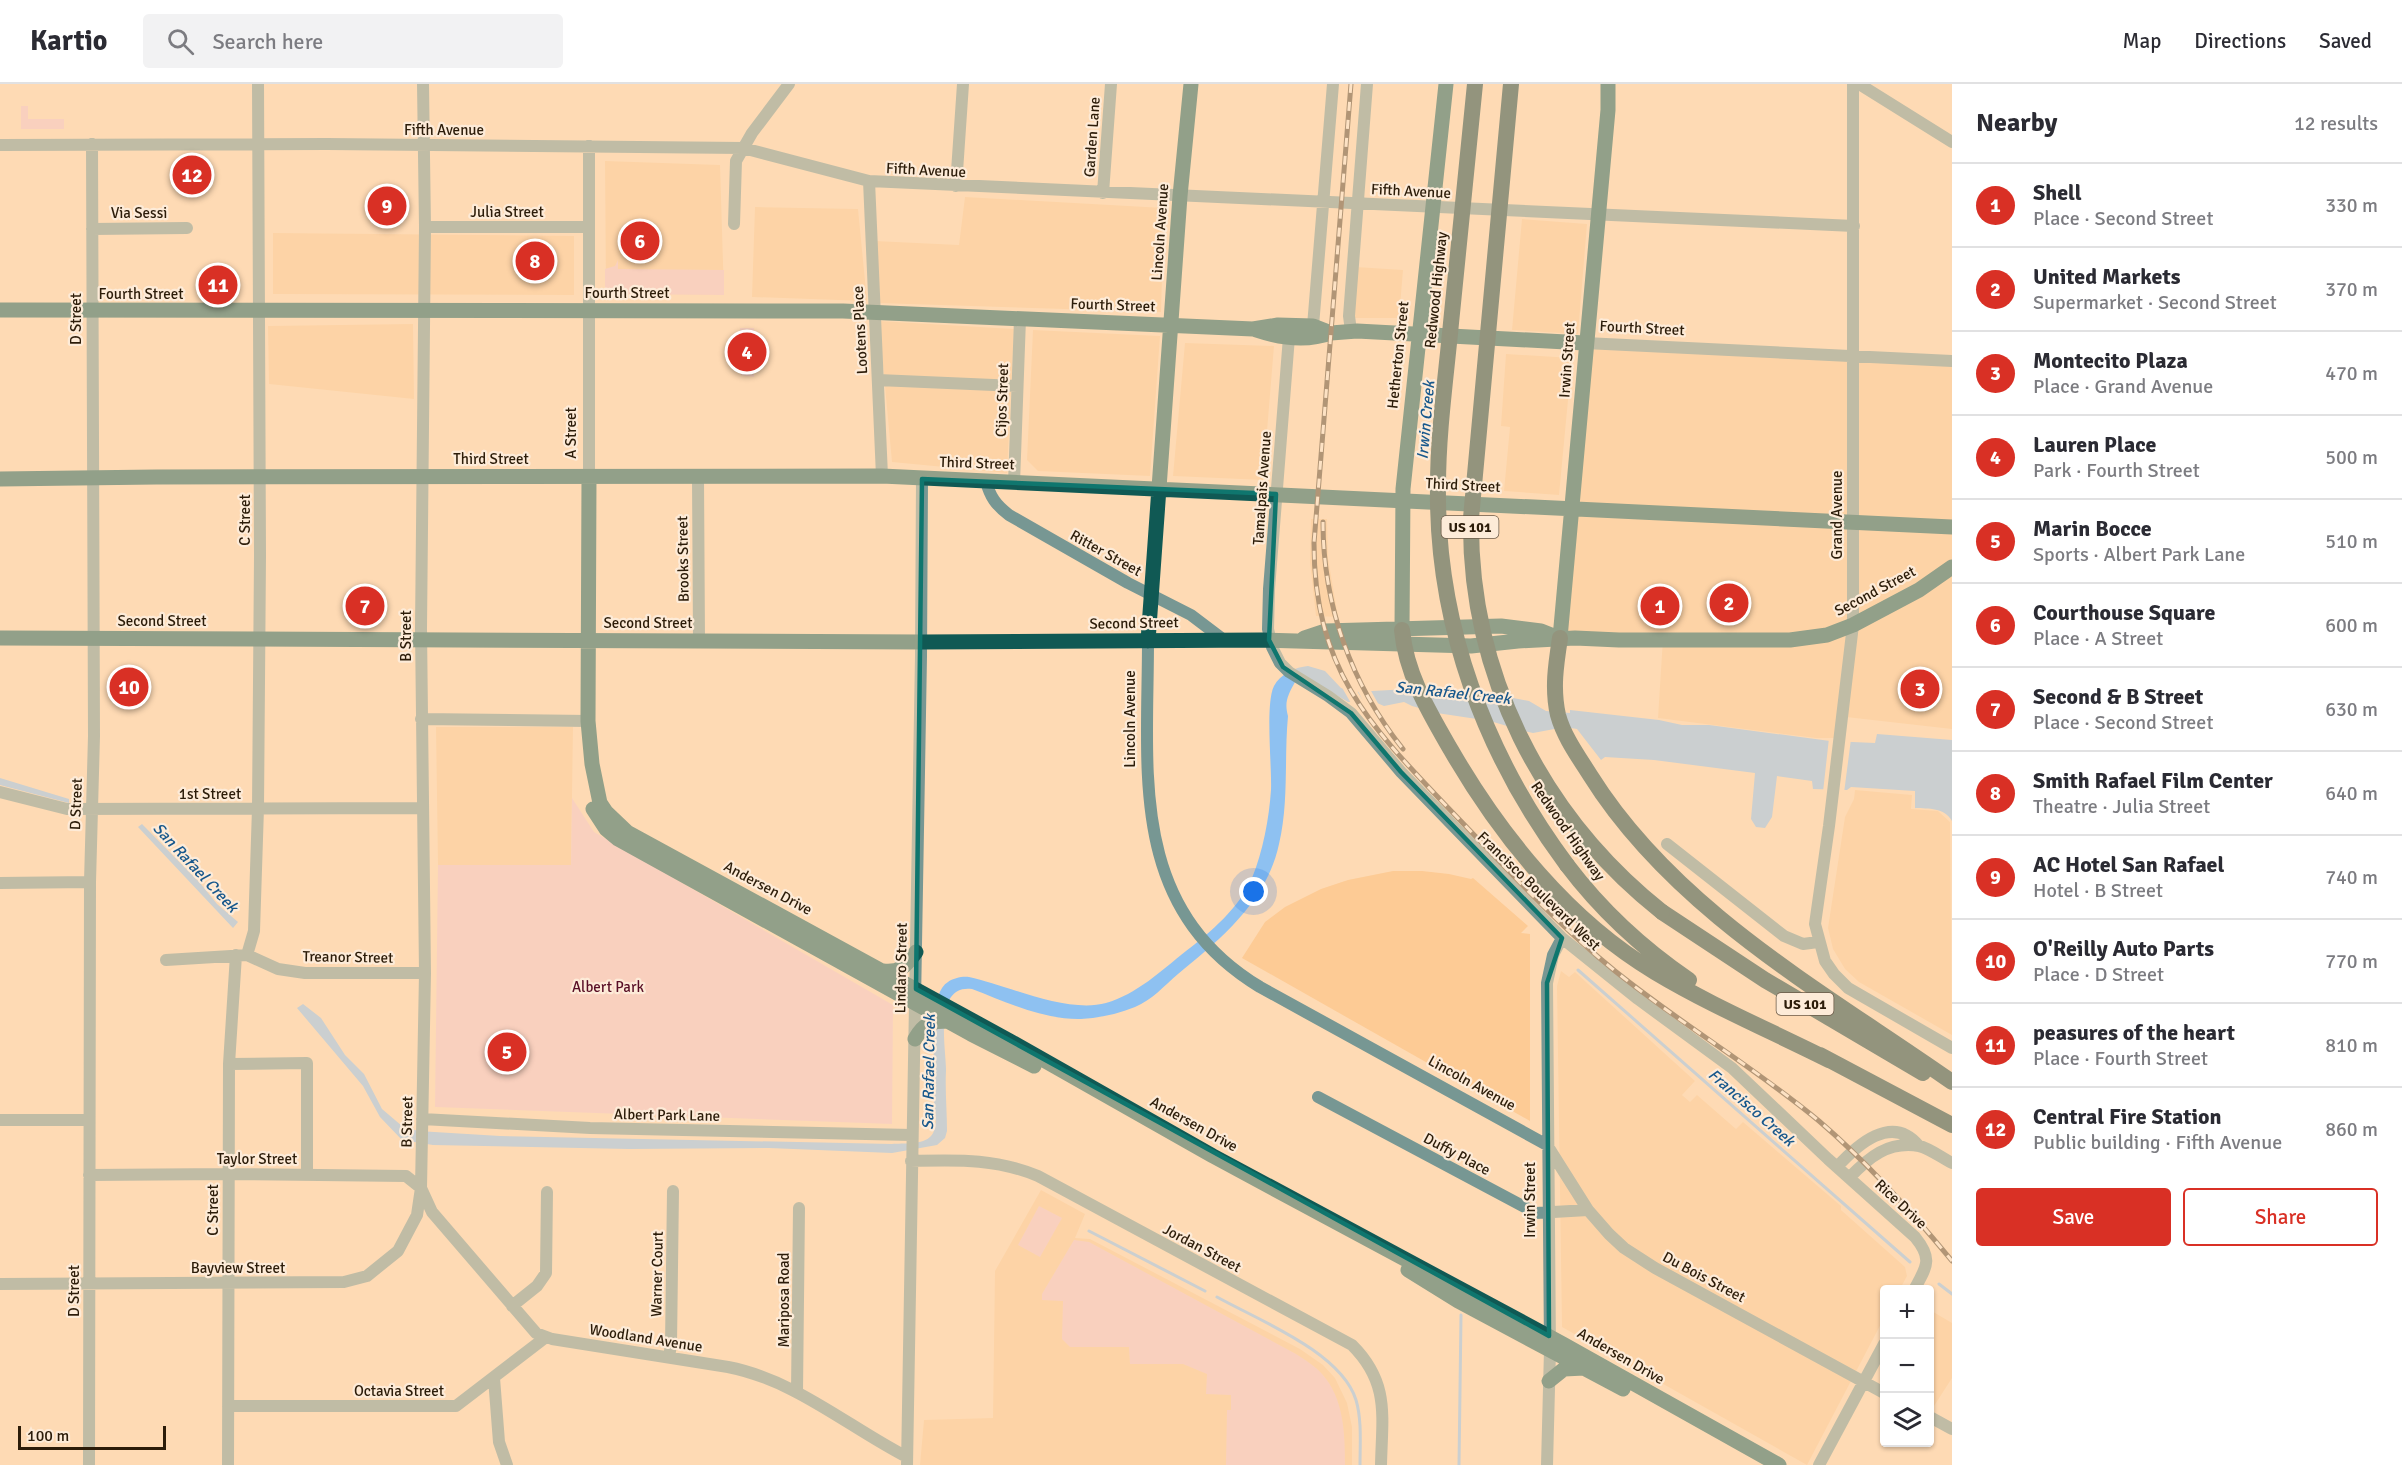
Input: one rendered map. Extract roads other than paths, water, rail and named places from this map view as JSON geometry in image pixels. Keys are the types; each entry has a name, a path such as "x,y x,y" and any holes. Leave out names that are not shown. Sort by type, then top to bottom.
{"highway":[{"name":"Redwood Highway","path":"1474,84 1439,442 1438,507 1443,572 1460,655 1482,719 1521,797 1567,865 1613,918 1662,961 1716,997 1952,1125"},
{"name":"Redwood Highway","path":"1511,84 1471,506 1472,555 1482,621 1506,706 1545,785 1571,822 1600,856 1634,889 1662,912 1774,986 1952,1090"},
{"path":"1402,636 1408,665 1416,684 1467,777 1504,830 1551,885 1602,933 1637,960 1673,982 1829,1060"},
{"path":"1560,638 1554,686 1556,705 1564,730 1584,767 1610,806 1638,840 1701,904 1771,956 1952,1082"}],"main road":[{"name":"Lincoln Avenue","path":"1148,641 1180,196 1191,84"},
{"name":"Hetherton Street","path":"1402,636 1403,500 1418,334 1446,84"},
{"name":"Irwin Street","path":"1560,638 1608,110 1608,84"},
{"name":"Fourth Street","path":"0,310 874,312 1253,329 1278,325 1313,327 1330,333"},
{"name":"Fourth Street","path":"1253,329 1277,337 1289,338 1317,338 1330,333 1351,331 1586,342"},
{"name":"Third Street","path":"0,479 882,476 922,480 1276,494 1952,527"},
{"name":"A Street","path":"589,477 588,721 584,763 596,804"},
{"name":"Second Street","path":"0,638 922,642 1297,640 1325,631 1402,636 1514,627 1540,631 1560,638 1790,640 1827,635 1853,625 1919,590 1952,567"},
{"name":"Andersen Drive","path":"596,804 627,832 883,971 949,1022 971,1027"},
{"name":"Andersen Drive","path":"596,804 606,829 618,839 915,996"},
{"path":"883,971 900,970 906,966 916,952"},
{"path":"915,1039 932,1010"},
{"name":"Andersen Drive","path":"932,1010 971,1027 1213,1156 1550,1343 1779,1465"},
{"name":"Andersen Drive","path":"1550,1343 1584,1368 1766,1465"},
{"path":"1549,1381 1564,1369 1584,1368"}],"street":[{"name":"C Street","path":"228,1465 230,1064 242,955 254,931 258,808 260,477 258,84"},
{"name":"B Street","path":"421,1188 425,973 421,639 425,227 423,84"},
{"path":"734,224 736,161 752,133 789,84"},
{"path":"956,186 963,84"},
{"name":"Garden Lane","path":"1103,193 1111,84"},
{"path":"1313,327 1333,84"},
{"path":"1351,331 1349,316 1367,84"},
{"name":"Grand Avenue","path":"1818,942 1815,924 1817,905 1829,826 1853,625 1853,84"},
{"path":"1859,84 1952,142"},
{"name":"D Street","path":"89,1465 90,882 93,638 92,144"},
{"name":"Fifth Avenue","path":"0,145 258,144 743,148 869,181 1854,226"},
{"name":"A Street","path":"589,146 589,477"},
{"name":"Lootens Place","path":"869,181 882,476"},
{"name":"Julia Street","path":"425,227 589,227"},
{"name":"Via Sessi","path":"92,229 187,228"},
{"name":"Cijos Street","path":"1014,483 1020,319"},
{"name":"Tamalpais Avenue","path":"1269,640 1269,589 1289,338"},
{"name":"Fourth Street","path":"1586,342 1952,361"},
{"path":"878,380 1017,386"},
{"name":"Brooks Street","path":"698,477 699,640"},
{"name":"Lindaro Street","path":"907,1461 922,642 922,480"},
{"name":"Ritter Street","path":"986,482 996,505 1009,515 1191,615 1224,640"},
{"name":"Francisco Boulevard West","path":"1269,640 1283,667 1335,700 1351,713 1395,766 1562,938 1638,999 1732,1068 1849,1178"},
{"name":"Lincoln Avenue","path":"1148,641 1149,790 1152,828 1167,881 1195,929 1213,950 1238,972 1260,987 1547,1145"},
{"path":"422,719 588,721"},
{"name":"1st Street","path":"0,792 67,809 91,810 422,808"},
{"path":"1668,844 1784,936 1803,944 1818,942 1825,961 1848,988 1952,1048"},
{"path":"0,883 90,882"},
{"name":"Irwin Street","path":"1547,1465 1550,1343 1547,983 1553,955 1562,938"},
{"name":"Treanor Street","path":"166,960 242,955 278,969 305,973 425,973"},
{"path":"230,1064 307,1063 307,1174"},
{"name":"Duffy Place","path":"1318,1097 1536,1213 1588,1209"},
{"name":"Albert Park Lane","path":"422,1119 590,1128 912,1137"},
{"path":"0,1120 89,1120"},
{"path":"1837,1167 1857,1146 1882,1133 1899,1133 1952,1163"},
{"name":"Du Bois Street","path":"1547,1145 1588,1209 1624,1248 1655,1268 1880,1391"},
{"path":"1849,1178 1868,1158 1886,1148 1919,1146"},
{"name":"Jordan Street","path":"911,1157 1004,1164 1038,1176 1352,1345 1365,1358 1378,1384 1382,1403 1381,1465"},
{"name":"Taylor Street","path":"89,1175 406,1176 421,1188"},
{"name":"Rice Drive","path":"1849,1178 1905,1227 1924,1248 1927,1257 1926,1266 1916,1285"},
{"name":"Woodland Avenue","path":"421,1188 432,1212 532,1331 546,1337 740,1369 773,1380 797,1392 907,1461"},
{"name":"Bayview Street","path":"0,1284 327,1283 368,1276 398,1251 411,1231 417,1215 421,1188"},
{"name":"Warner Court","path":"669,1357 673,1191"},
{"path":"512,1306 537,1286 546,1274 547,1192"},
{"name":"Mariposa Road","path":"797,1392 799,1208"},
{"name":"Octavia Street","path":"228,1406 456,1406 546,1337"},
{"path":"1819,1465 1880,1352"},
{"path":"494,1378 499,1442 501,1454 507,1465"},
{"path":"1934,1420 1952,1429"}],"water":[{"path":"1308,666 1325,671 1341,688 1354,692 1409,689 1436,695 1459,692 1498,695 1529,701 1546,711 1570,713 1570,710 1830,741 1875,743 1877,734 1952,740 1952,821 1949,816 1940,811 1915,808 1915,791 1851,787 1847,790 1813,789 1812,781 1777,776 1772,817 1765,828 1756,827 1751,819 1755,773 1654,760 1605,757 1601,760 1577,729 1565,727 1533,733 1490,721 1437,713 1404,702 1384,706 1377,703 1348,702 1324,688 1295,682 1287,703 1285,796 1279,844 1273,865 1253,901 1226,933 1158,992 1147,1001 1122,1012 1095,1018 1067,1019 1025,1009 972,989 960,990 951,996 944,1019 947,1131 945,1138 937,1145 892,1153 769,1148 629,1149 433,1145 402,1140 380,1117 363,1086 297,1008 303,1004 321,1018 345,1055 364,1074 382,1109 402,1126 418,1131 500,1136 892,1144 923,1141 931,1136 935,1125 932,1087 935,1009 942,988 948,982 969,977 1056,1002 1073,1005 1106,1003 1128,994 1148,981 1224,919 1240,899 1252,878 1267,823 1271,790 1271,695 1280,678 1298,668"},
{"path":"0,778 69,799 69,803 0,785"},
{"path":"142,824 200,883 217,904 238,922 233,928 138,827"}],"waterway":[{"name":"Francisco Creek","path":"1578,970 1910,1262"},
{"path":"1089,1231 1205,1291"},
{"name":"Francisco Creek","path":"1939,1284 1952,1294"},
{"path":"1217,1297 1296,1339 1334,1367 1347,1383 1356,1400 1359,1416 1360,1465"},
{"path":"1459,1465 1461,1315"}],"railway":[{"path":"1351,84 1314,543 1317,588 1324,628 1337,663 1353,695 1374,725 1425,784 1553,915 1615,971 1769,1082 1819,1121 1889,1188 1952,1261"},
{"path":"1323,522 1328,583 1344,642 1369,698 1403,749"}],"place":[{"name":"Central Fire Station","path":"192,175"},
{"name":"AC Hotel San Rafael","path":"387,206"},
{"name":"Courthouse Square","path":"640,241"},
{"name":"Smith Rafael Film Center","path":"535,261"},
{"name":"peasures of the heart","path":"218,285"},
{"name":"Lauren Place","path":"747,352"},
{"name":"United Markets","path":"1729,603"},
{"name":"Second & B Street","path":"365,606"},
{"name":"Shell","path":"1660,606"},
{"name":"O'Reilly Auto Parts","path":"129,687"},
{"name":"Montecito Plaza","path":"1920,689"},
{"name":"Marin Bocce","path":"507,1052"}],"water label":[{"name":"Irwin Creek","path":"1425,420"},
{"name":"San Rafael Creek","path":"1453,692"},
{"name":"San Rafael Creek","path":"196,867"},
{"name":"San Rafael Creek","path":"928,1072"}],"park label":[{"name":"Albert Park","path":"608,987"}]}
